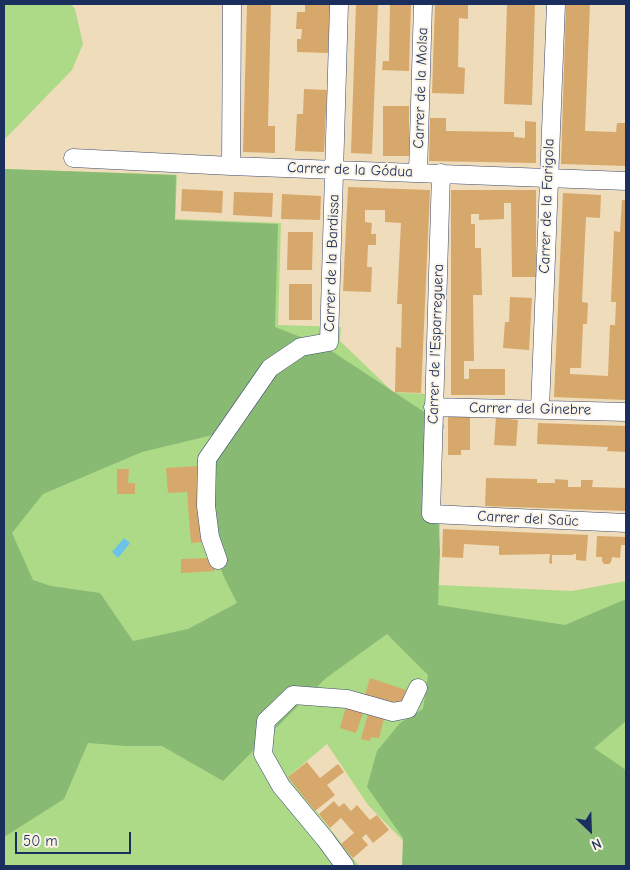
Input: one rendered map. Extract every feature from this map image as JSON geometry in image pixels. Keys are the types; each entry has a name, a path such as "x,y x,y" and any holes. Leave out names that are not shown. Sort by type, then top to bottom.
{"street":[{"path":"230,166 232,4"},
{"name":"Carrer de la Bardissa","path":"218,560 210,537 206,506 208,459 270,368 301,347 329,342 339,4"},
{"name":"Carrer de la Molsa","path":"418,173 424,4"},
{"name":"Carrer de la Farigola","path":"540,409 556,4"},
{"name":"Carrer de la Gódua","path":"73,158 626,181"},
{"name":"Carrer de l'Esparreguera","path":"431,514 441,173"},
{"name":"Carrer del Ginebre","path":"434,407 626,412"},
{"name":"Carrer del Saüc","path":"431,514 626,523"},
{"path":"345,866 281,786 263,754 266,721 293,695 347,698 393,712 408,709 418,688"}],"green space":[{"path":"4,4 71,4 75,9 83,44 72,70 4,140"},
{"path":"4,169 177,175 175,219 281,223 278,325 341,327 340,341 393,392 426,394 421,523 440,524 438,585 572,591 626,581 626,866 428,866 368,805 327,744 289,776 359,866 4,866"},
{"path":"4,169 176,175 175,220 278,224 275,327 324,346 444,425 436,475 440,551 438,605 565,625 626,599 626,721 594,748 626,770 626,866 402,866 403,838 367,787 377,751 400,723 423,709 428,675 387,634 326,678 223,781 162,746 88,743 64,799 4,837","holes":["221,433 204,479 218,560 237,603 188,629 133,641 100,593 51,586 33,580 12,533 43,494 142,452"]}],"water":[{"path":"124,538 130,543 118,558 112,552"}],"building":[{"path":"247,4 271,4 268,126 275,126 275,153 243,152"},
{"path":"305,4 330,4 328,53 297,52 297,39 301,39 302,29 296,29 297,12 305,12"},
{"path":"356,4 378,4 372,154 351,153"},
{"path":"390,4 411,4 409,71 382,70 383,61 389,61"},
{"path":"435,4 468,4 468,19 459,18 458,67 465,68 464,94 432,93"},
{"path":"507,4 535,4 532,105 504,104"},
{"path":"566,4 590,4 585,131 616,132 617,123 626,123 626,166 561,164"},
{"path":"304,89 327,90 324,152 295,151 297,114 303,114"},
{"path":"383,106 409,106 409,156 383,156"},
{"path":"430,118 446,118 446,131 514,132 514,137 525,138 525,121 536,122 536,163 429,161"},
{"path":"348,187 430,190 421,393 395,392 396,347 401,348 402,304 397,304 401,223 385,222 385,210 365,210 365,222 372,223 371,234 376,234 376,245 368,245 367,267 372,267 371,292 343,291"},
{"path":"182,189 223,191 222,213 181,211"},
{"path":"451,190 536,190 536,277 512,277 511,203 504,203 504,219 479,220 479,214 471,214 471,224 475,224 475,248 481,248 482,295 473,295 474,361 464,361 464,379 469,379 469,369 505,369 505,395 451,395"},
{"path":"234,192 273,193 272,217 233,215"},
{"path":"563,193 601,195 600,218 586,217 582,302 588,303 587,324 583,324 581,368 570,368 570,374 608,376 610,325 615,325 616,302 611,302 614,231 620,232 622,200 626,200 626,400 554,397"},
{"path":"282,194 321,196 320,220 281,219"},
{"path":"288,232 313,232 312,270 287,270"},
{"path":"289,284 312,284 312,320 289,320"},
{"path":"510,297 532,298 529,350 503,348 505,322 509,322"},
{"path":"448,415 470,415 470,450 461,450 461,455 448,455"},
{"path":"496,418 518,420 516,446 494,445"},
{"path":"538,423 626,426 626,452 607,451 608,447 537,444"},
{"path":"198,466 203,542 191,543 187,492 168,493 166,468"},
{"path":"117,469 129,469 128,483 135,483 135,494 117,494"},
{"path":"486,478 537,479 537,483 555,483 555,479 568,480 568,487 581,487 581,480 593,480 592,487 626,488 626,511 485,506"},
{"path":"443,529 588,535 586,561 576,560 576,554 552,555 552,564 549,563 550,554 499,555 499,546 464,544 463,558 442,557"},
{"path":"597,536 626,537 626,545 621,545 620,558 612,557 609,564 604,564 602,557 596,557"},
{"path":"210,558 215,571 181,573 181,559"},
{"path":"370,678 406,690 400,707 365,695"},
{"path":"346,707 363,713 356,733 340,728"},
{"path":"368,714 384,718 379,738 371,737 370,741 361,739"},
{"path":"307,762 320,778 338,764 344,772 327,785 335,795 315,811 288,777"},
{"path":"334,801 339,807 344,803 351,811 357,805 370,820 377,815 389,830 373,843 366,834 362,838 368,845 353,858 341,844 354,833 341,818 330,828 319,814"}]}
